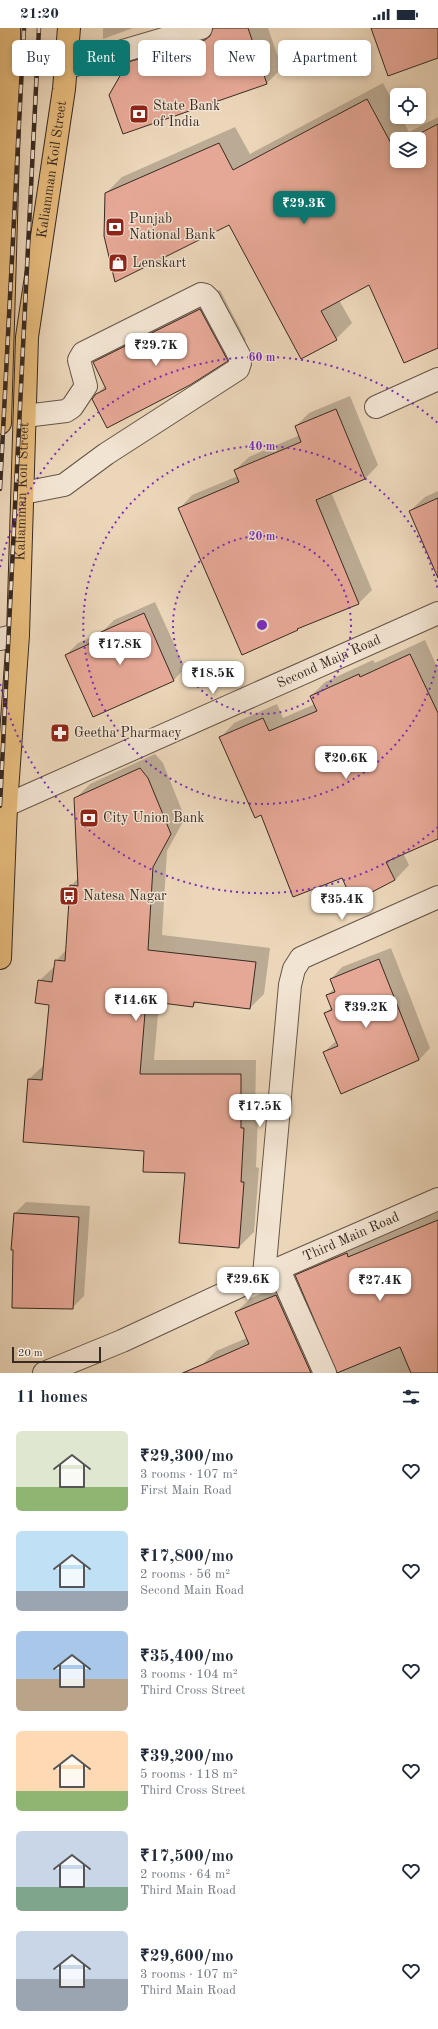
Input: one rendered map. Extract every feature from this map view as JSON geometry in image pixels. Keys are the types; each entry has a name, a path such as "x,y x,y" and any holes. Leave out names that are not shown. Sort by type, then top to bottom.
{"main road":[{"name":"Kaliamman Koil Street","path":"0,423 10,86 9,28"},
{"name":"Kaliamman Koil Street","path":"65,68 69,28"},
{"name":"Kaliamman Koil Street","path":"0,958 3,807 9,637 22,493 27,337 64,89 65,76"}],"street":[{"path":"65,68 201,28"},
{"path":"22,493 64,485 106,454 238,369 240,357 209,299 205,294 202,294 83,353 79,360 86,386 72,407 66,411 25,416"},
{"path":"376,407 438,379"},
{"name":"Second Main Road","path":"3,807 438,613"},
{"path":"325,1373 271,1272 290,985 294,969 301,958 438,897"},
{"name":"Third Main Road","path":"44,1373 122,1341 271,1272 438,1199"}],"building":[{"path":"213,28 248,28 252,40 214,40 214,76 264,76 267,84 123,134 109,95 120,76 130,76 130,61 138,59 138,76 206,76 205,40 210,36"},
{"path":"371,28 438,28 438,58 388,76"},
{"path":"367,99 390,141 390,168 426,168 426,132 423,132 438,124 438,348 404,363 369,285 321,311 337,340 301,359 229,225 115,282 104,236 105,193 219,143 233,170"},
{"path":"200,309 228,361 190,385 107,428 92,399 96,394 106,389 93,362"},
{"path":"336,409 365,479 316,500 359,604 297,629 298,630 242,655 178,508 239,482 234,470 301,442 295,426"},
{"path":"438,498 438,578 409,511"},
{"path":"144,613 174,681 93,717 65,655 104,637 101,632"},
{"path":"410,654 438,713 438,839 386,862 395,880 353,902 342,878 293,897 261,815 255,818 219,737 263,718 269,731 317,711 310,696 359,674 360,677"},
{"path":"140,768 148,778 171,834 153,867 148,950 256,962 250,1009 194,1002 193,1007 146,1001 140,1074 241,1074 241,1128 244,1128 241,1182 244,1182 239,1248 179,1243 185,1173 143,1172 144,1151 23,1142 28,1079 42,1080 49,1005 35,1003 38,980 52,982 55,960 65,961 70,885 78,886 74,798"},
{"path":"379,959 419,1060 341,1094 323,1052 338,1046 324,1013 332,1010 326,995 335,992 330,979"},
{"path":"14,1213 79,1217 73,1309 12,1308 13,1250 11,1250"},
{"path":"438,1220 438,1373 411,1373 400,1347 337,1373 295,1275 347,1253 348,1257"},
{"path":"276,1295 311,1373 183,1373 249,1344 235,1312"}],"railway":[{"path":"0,489 24,28"},
{"path":"0,806 39,28"}],"place":[{"name":"State Bank of India","path":"139,114"},
{"name":"Punjab National Bank","path":"115,227"},
{"name":"Lenskart","path":"118,263"},
{"name":"Geetha Pharmacy","path":"60,733"},
{"name":"City Union Bank","path":"89,818"},
{"name":"Natesa Nagar","path":"69,896"}]}
